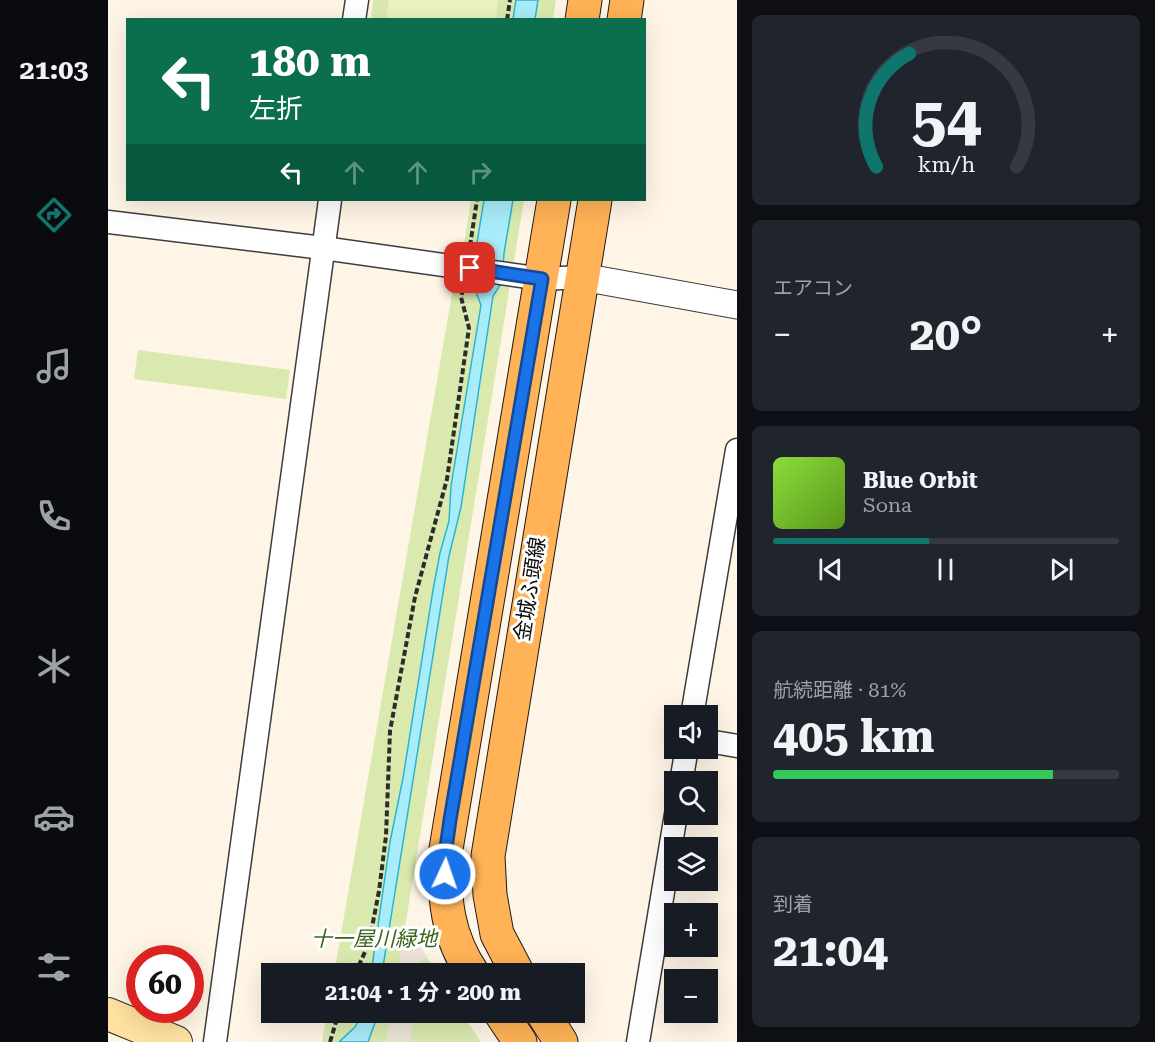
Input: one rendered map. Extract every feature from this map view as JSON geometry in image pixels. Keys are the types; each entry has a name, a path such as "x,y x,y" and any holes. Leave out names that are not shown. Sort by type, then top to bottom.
{"main road":[{"path":"582,18 585,0"},
{"path":"624,18 627,0"},
{"name":"金城ふ頭線","path":"466,963 450,928 445,893 445,855 554,201"},
{"name":"金城ふ頭線","path":"512,963 497,934 489,895 488,856 595,201"},
{"path":"108,1014 176,1042"},
{"path":"507,1023 520,1042"},
{"path":"549,1023 561,1042"}],"street":[{"path":"354,18 357,0"},
{"path":"215,1042 330,201"},
{"path":"108,222 323,248 542,279 582,277 736,306"},
{"path":"694,705 736,450"},
{"path":"718,743 736,746"},
{"path":"638,1042 674,825"}],"path":[{"path":"507,18 510,0"},
{"path":"360,963 369,943 379,891 386,836 390,731 404,653 415,597 447,479 469,328 461,297 468,268 477,201"},
{"path":"330,1042 336,1023"}],"green space":[{"path":"373,0 556,0 553,18 371,18"},
{"path":"389,0 498,0 496,18 386,18"},
{"name":"十一屋川緑地","path":"471,201 524,201 405,927 431,963 336,963 455,277 463,250"},
{"path":"138,350 290,370 286,399 134,379"},
{"name":"十一屋川緑地","path":"325,1023 469,1023 481,1042 322,1042"}],"shaded area":[{"path":"405,927 428,957 422,959 421,963 399,963"},
{"path":"389,1023 413,1023 410,1042 386,1042"}],"water":[{"path":"516,0 538,0 535,18 513,18"},
{"path":"484,201 513,201 504,253 502,282 493,296 461,507 449,556 384,963 373,963 390,842 403,778 433,590 449,521 451,486 481,305 471,279"},
{"path":"357,1023 375,1023 368,1042 339,1042"}],"route":[{"path":"445,874 450,820 542,279 470,268"}]}
